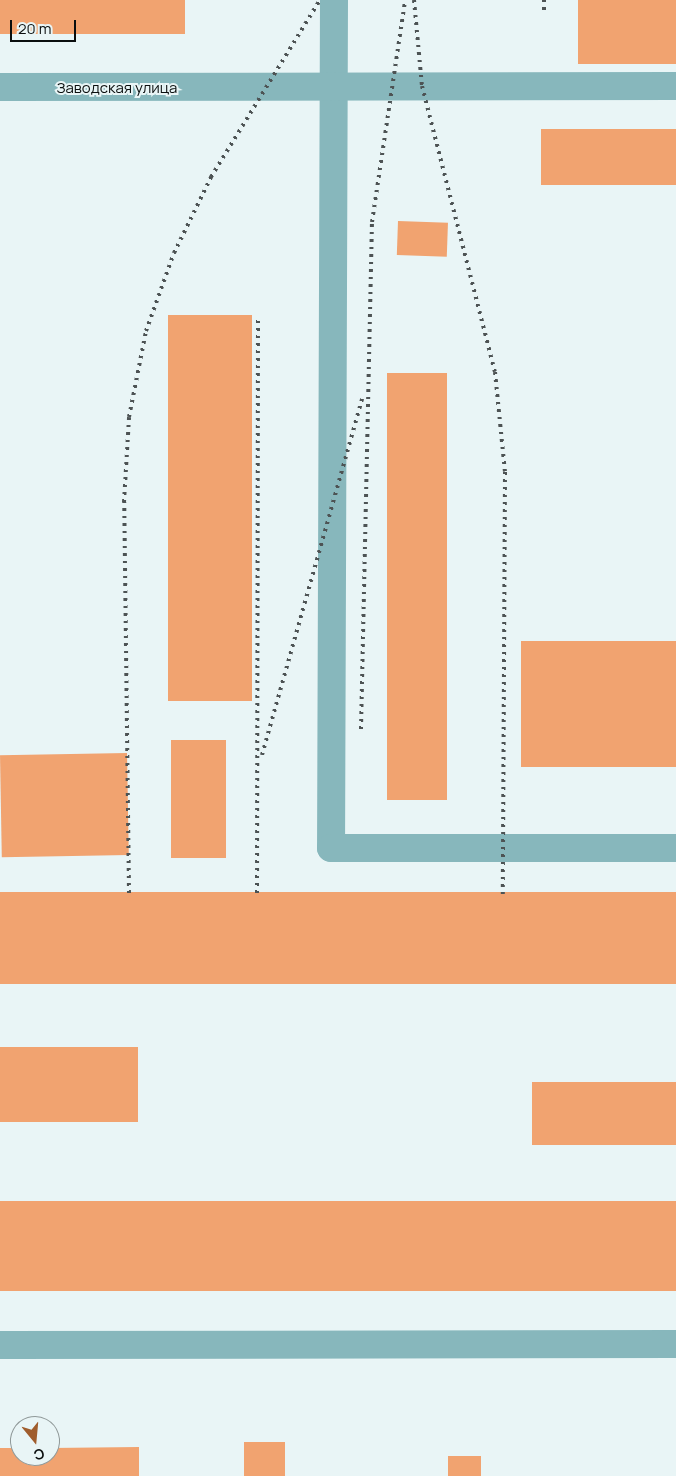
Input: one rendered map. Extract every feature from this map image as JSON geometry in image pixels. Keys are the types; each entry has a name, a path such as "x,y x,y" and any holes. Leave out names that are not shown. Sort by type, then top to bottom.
{"street":[{"path":"334,0 331,848 676,848"},
{"name":"Заводская улица","path":"0,87 233,89 335,85 676,86"},
{"path":"0,1346 676,1344"}],"building":[{"path":"0,0 185,0 185,34 0,34"},
{"path":"578,0 676,0 676,64 578,64"},
{"path":"541,129 676,129 676,185 541,185"},
{"path":"398,221 448,223 447,257 397,255"},
{"path":"168,315 252,315 252,701 168,701"},
{"path":"387,373 447,373 447,800 387,800"},
{"path":"521,641 676,641 676,767 521,767"},
{"path":"171,740 226,740 226,858 171,858"},
{"path":"127,753 129,855 2,857 0,755"},
{"path":"0,892 676,892 676,984 0,984"},
{"path":"0,1047 138,1047 138,1122 0,1122"},
{"path":"532,1082 676,1082 676,1145 532,1145"},
{"path":"0,1201 676,1201 676,1291 0,1291"},
{"path":"244,1442 285,1442 285,1476 244,1476"},
{"path":"139,1447 139,1476 0,1476 0,1448 10,1448 10,1466 60,1466 60,1448"},
{"path":"448,1456 481,1456 481,1476 448,1476"}],"railway":[{"path":"129,893 124,502 129,417 146,331 174,253 211,177 320,0"},
{"path":"361,729 372,222 405,0"},
{"path":"414,0 422,86 495,372 505,472 503,894"},
{"path":"544,0 544,11"},
{"path":"257,893 258,319"},
{"path":"262,755 362,399"}]}
